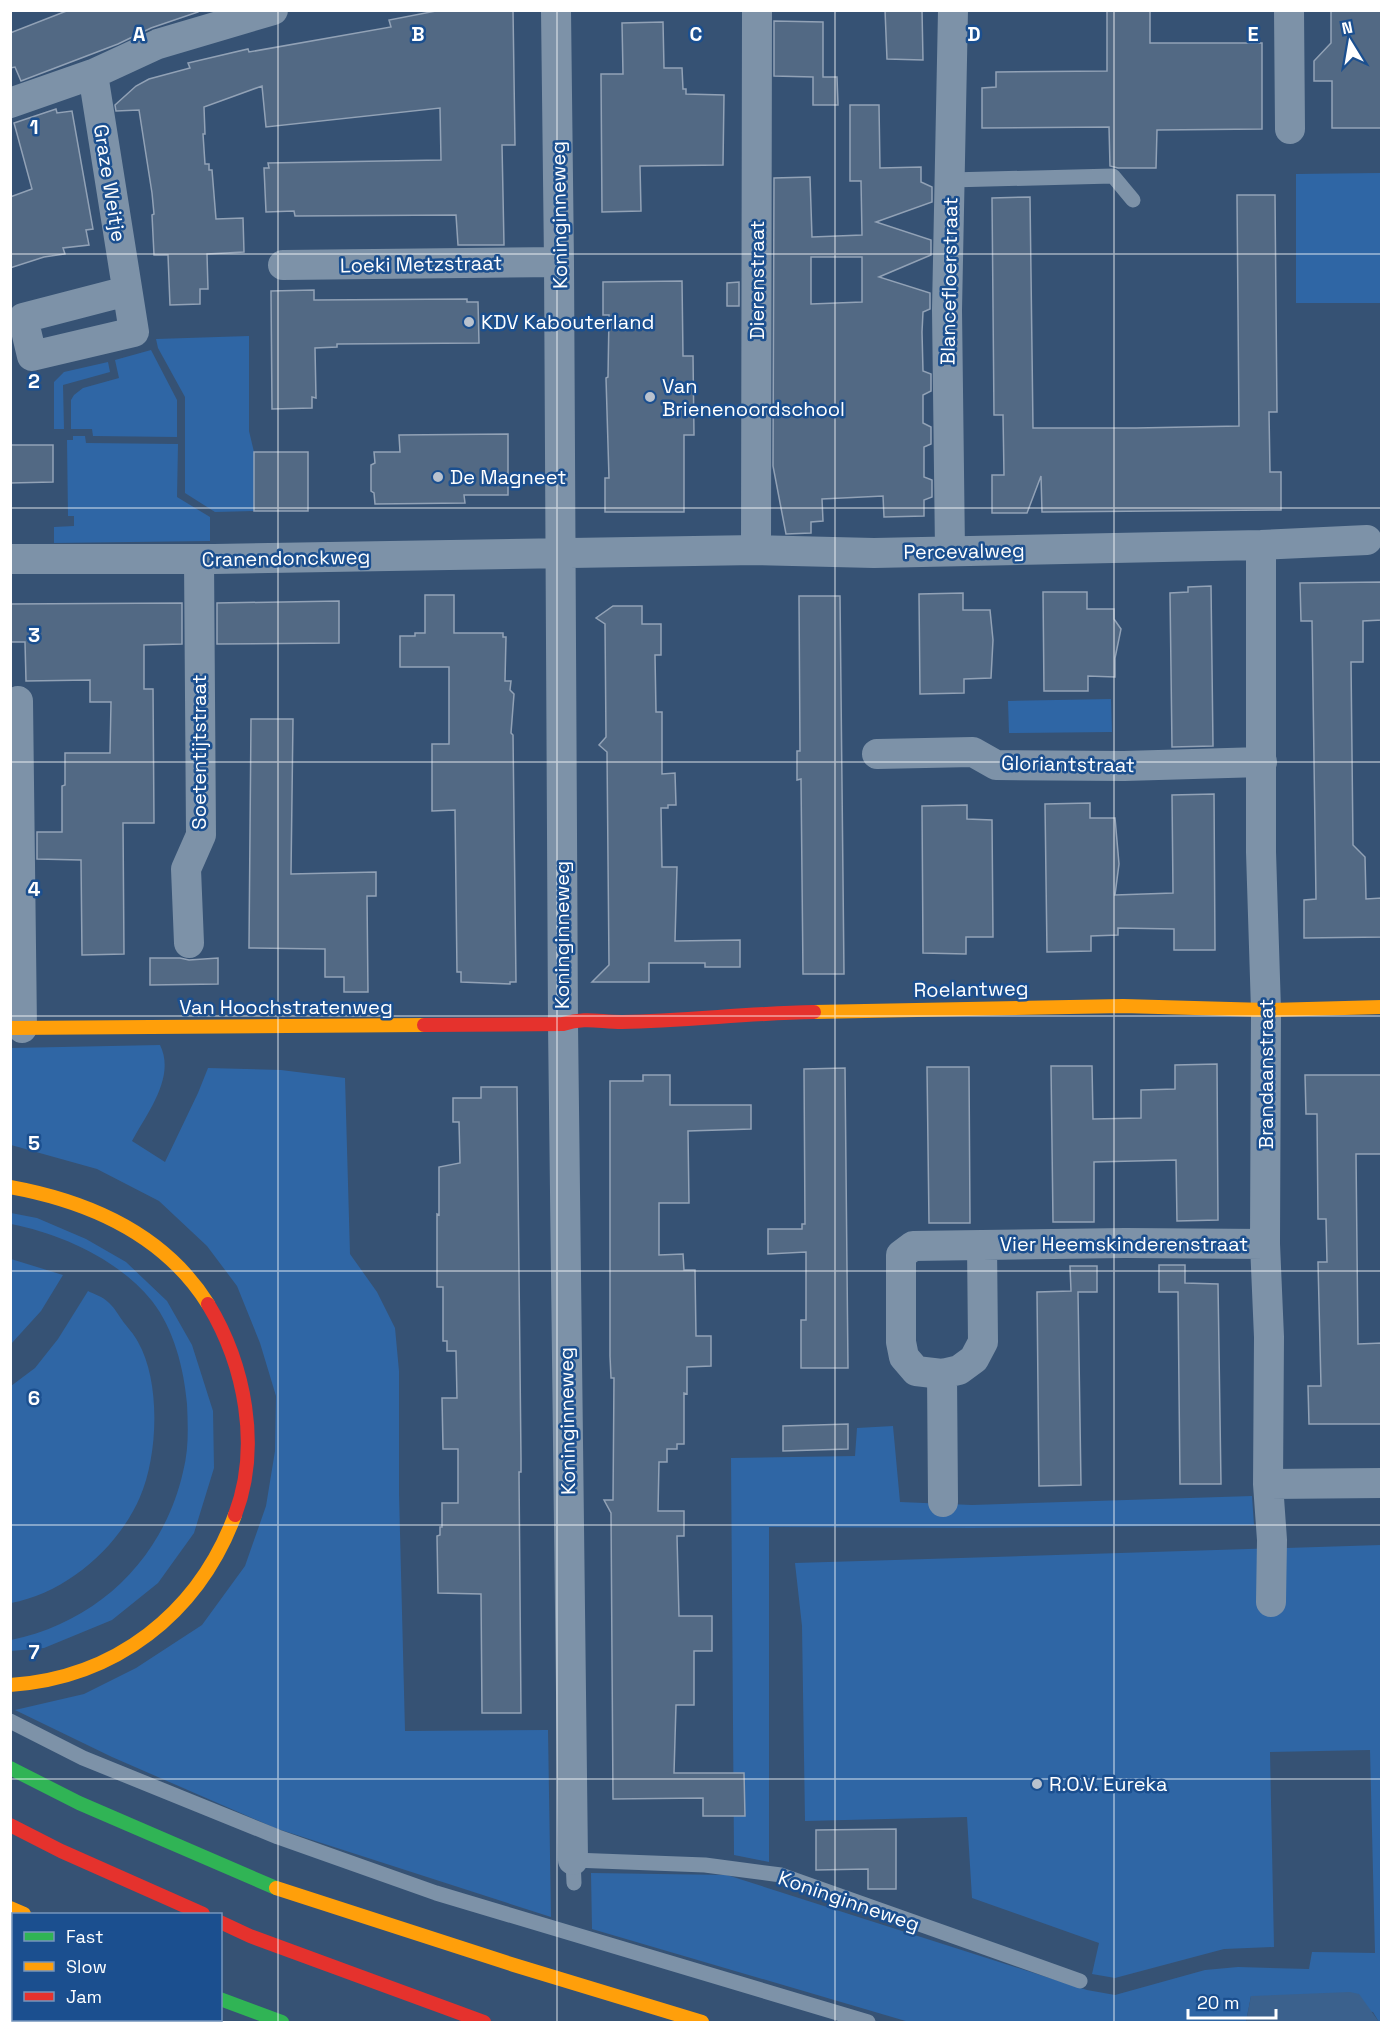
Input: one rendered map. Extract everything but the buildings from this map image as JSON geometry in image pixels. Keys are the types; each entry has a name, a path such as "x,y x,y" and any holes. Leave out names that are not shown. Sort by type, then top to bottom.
{"main road":[{"name":"Roelantweg","path":"562,1024 579,1019 620,1022 771,1012 1123,1006 1266,1010 1382,1007"},
{"name":"Van Hoochstratenweg","path":"16,1028 562,1024"},
{"path":"10,1187 35,1191 93,1209 136,1232 172,1260 200,1292 222,1328 242,1379 249,1426 246,1481 232,1531 207,1576 173,1615 130,1649 84,1671 10,1685"},
{"path":"10,1768 79,1803 265,1884 514,1965 702,2022"},
{"path":"10,1825 61,1851 201,1913"},
{"path":"222,1923 250,1936 484,2022"},
{"path":"222,2000 282,2022"}],"street":[{"path":"10,103 93,74 158,44 273,10"},
{"name":"Koninginneweg","path":"556,10 562,1024 573,1871"},
{"name":"Dierenstraat","path":"756,550 757,10"},
{"name":"Blancefloerstraat","path":"950,551 947,310 953,10"},
{"path":"1289,10 1290,129"},
{"name":"Graze Weitje","path":"93,74 127,291"},
{"name":"Loeki Metzstraat","path":"283,265 559,262"},
{"name":"Percevalweg","path":"561,555 756,550 874,553 1262,545 1367,540"},
{"name":"Brandaanstraat","path":"1262,545 1261,852 1266,1010 1265,1244 1269,1337 1268,1484 1272,1540 1271,1602"},
{"name":"Cranendonckweg","path":"10,559 561,555"},
{"name":"Soetentijtstraat","path":"189,943 186,869 201,835 199,559"},
{"path":"16,1028 18,701"},
{"name":"Gloriantstraat","path":"877,754 973,752 996,765 1124,766 1262,762"},
{"name":"Vier Heemskinderenstraat","path":"982,1245 983,1342 974,1359 959,1370 942,1374 916,1371 904,1357 901,1342 901,1255 913,1246 982,1245 1125,1243 1265,1244"},
{"path":"942,1374 943,1502"},
{"path":"1268,1484 1382,1483"}],"lane":[{"path":"950,180 1113,176 1133,200"},
{"path":"10,1721 93,1763 278,1837 413,1885 868,2022"},
{"name":"Koninginneweg","path":"573,1871 705,1865 781,1875 1080,1981"}],"shaded area":[{"path":"1381,173 1381,303 1296,303 1296,174"},
{"path":"249,336 249,431 254,452 254,511 215,512 185,493 185,397 158,348 156,339"},
{"path":"151,350 177,400 177,437 93,436 92,429 71,429 71,400 74,395 83,388 119,378 115,360"},
{"path":"108,362 110,372 63,385 64,429 54,429 54,382 64,372"},
{"path":"73,436 85,436 86,443 178,444 177,497 210,517 210,541 54,543 54,527 74,526 74,516 68,516 67,440 73,440"},
{"path":"1111,699 1112,732 1009,733 1008,701"},
{"path":"160,1045 164,1057 162,1082 152,1107 132,1141 165,1162 208,1068 281,1070 345,1078 350,1254 377,1292 395,1328 399,1371 399,1493 405,1731 548,1730 551,1917 275,1828 112,1757 15,1710 84,1694 136,1668 202,1625 245,1566 266,1506 275,1451 276,1396 260,1343 237,1286 207,1246 159,1201 97,1169 11,1145 11,1048"},
{"path":"11,1213 37,1218 86,1239 126,1262 167,1301 192,1345 213,1411 214,1468 194,1533 158,1583 112,1620 44,1648 11,1651 11,1640 43,1631 72,1618 98,1602 122,1582 143,1559 160,1532 173,1503 185,1463 188,1430 186,1391 177,1350 160,1312 152,1301 139,1286 106,1261 50,1234 11,1224"},
{"path":"11,1259 63,1275 41,1311 11,1344"},
{"path":"88,1291 112,1306 136,1339 145,1358 151,1377 153,1398 151,1461 140,1497 130,1516 104,1550 70,1579 31,1598 11,1603 11,1386 35,1368 58,1339"},
{"path":"893,1426 900,1502 972,1505 1252,1496 1254,1525 972,1528 769,1527 769,1862 734,1855 731,1458 855,1456 857,1428"},
{"path":"1381,1545 1381,2022 1373,2012 1251,1996 1246,2022 909,2022 592,1929 591,1873 727,1875 1087,1990 1115,1995 1205,1970 1238,1967 1309,1969 1312,1952 1375,1953 1370,1750 1270,1752 1274,1947 1224,1949 1115,1978 1092,1974 1099,1943 972,1898 967,1817 805,1821 802,1626 795,1563"},
{"path":"1350,1992 1359,1994 1379,2022 1246,2022 1251,1996"},
{"path":"10,2005 12,2006 12,2021 45,2022 11,2022"}],"traffic: fast":[{"path":"10,1768 79,1803 276,1888"},
{"path":"222,2000 282,2022"}],"traffic: slow":[{"path":"814,1012 1123,1006 1266,1010 1382,1007"},
{"path":"10,1028 424,1025"},
{"path":"10,1187 67,1201 121,1224 169,1258 190,1279 208,1304"},
{"path":"10,1685 48,1680 84,1669 118,1654 148,1634 175,1610 199,1582 219,1550 235,1515"},
{"path":"276,1888 514,1965 702,2022"},
{"path":"10,1908 22,1913"}],"traffic: jam":[{"path":"424,1025 563,1024 586,1020 622,1022 814,1012"},
{"path":"208,1304 231,1353 240,1380 245,1407 248,1434 247,1462 243,1489 235,1515"},
{"path":"10,1825 61,1851 201,1913"},
{"path":"222,1923 250,1936 484,2022"}],"place":[{"name":"KDV Kabouterland","path":"469,322"},
{"name":"Van Brienenoordschool","path":"650,397"},
{"name":"De Magneet","path":"438,477"},
{"name":"R.O.V. Eureka","path":"1037,1784"}]}
